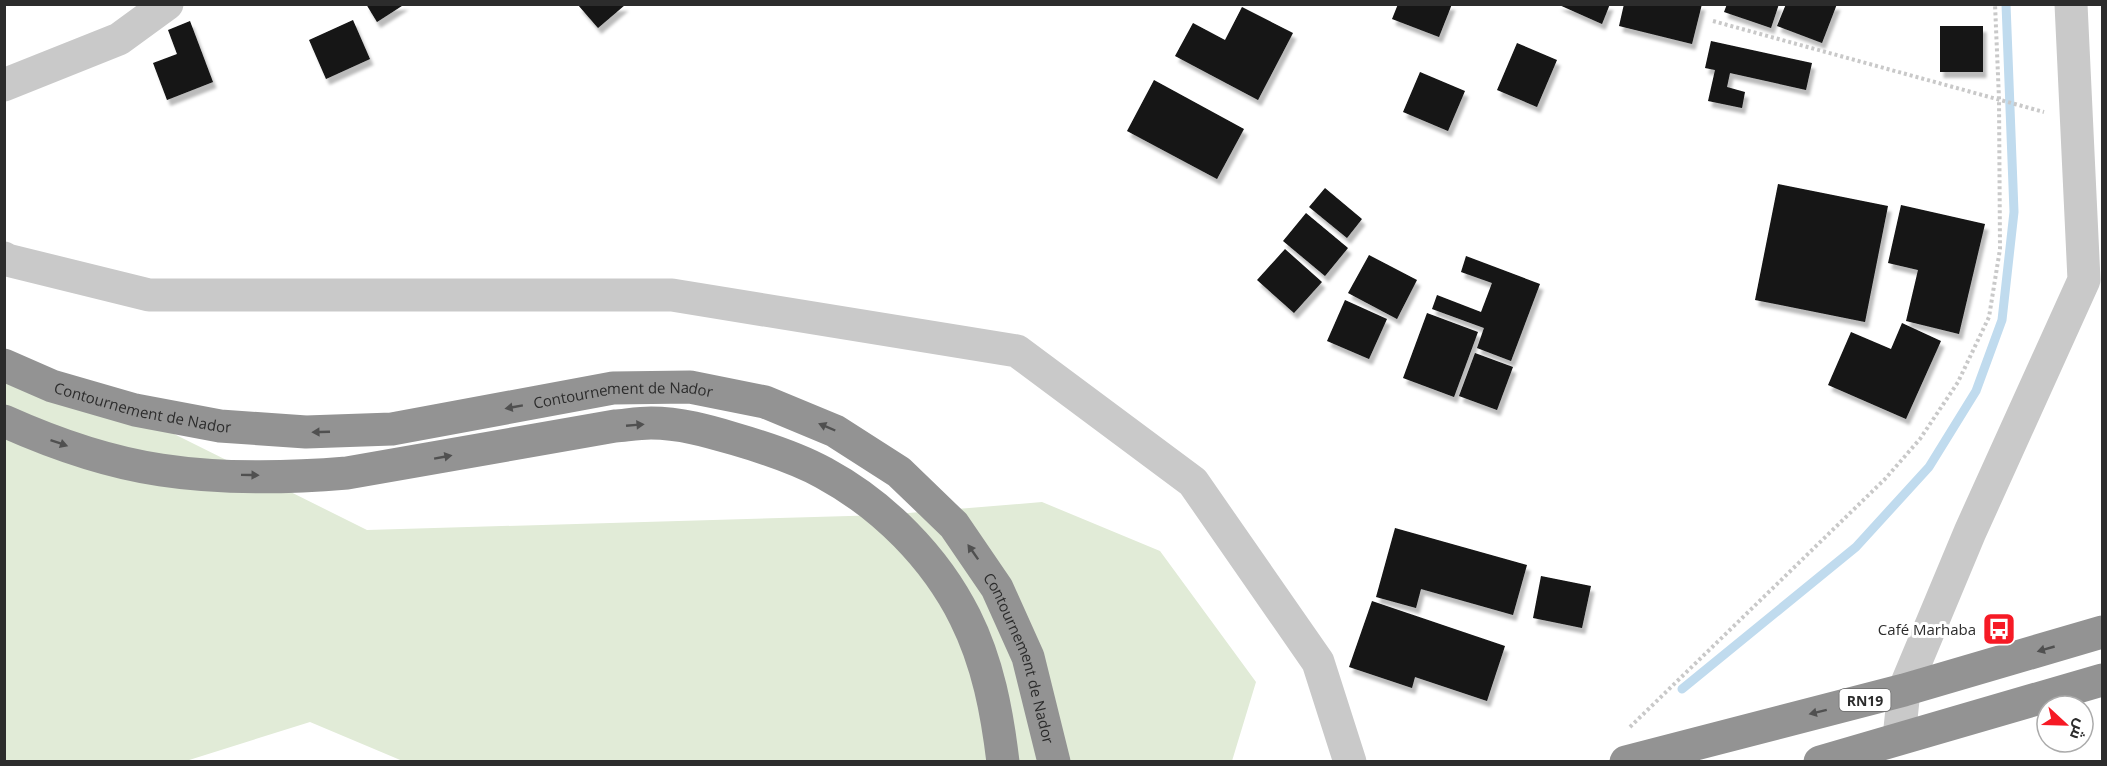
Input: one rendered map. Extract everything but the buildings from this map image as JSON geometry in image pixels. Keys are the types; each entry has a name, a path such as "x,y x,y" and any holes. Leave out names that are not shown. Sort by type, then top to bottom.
{"highway":[{"name":"Contournement de Nador","path":"4,365 52,386 135,410 220,426 306,432 392,429 613,388 690,387 765,402 835,430 899,472 954,525 997,588 1028,657 1054,762"},
{"name":"Contournement de Nador","path":"4,421 33,434 123,462 161,470 210,475 302,477 347,473 615,426 650,423 684,426 763,447 825,473 855,493 890,519 944,581 965,617 981,655 997,710 1003,762"},
{"name":"RN19","path":"1626,762 1904,690 2103,632"},
{"path":"1820,762 2103,680"},
{"path":"1939,726 1995,720 2035,712"}],"street":[{"path":"4,85 119,39 167,4"},
{"path":"1899,738 1904,690 1970,532 2084,280 2071,4"},
{"path":"4,258 149,295 672,295 1017,351 1193,482 1318,662 1350,762"}],"path":[{"path":"1630,728 1885,479 1920,439 1958,382 1989,317 2000,249 1999,99 1995,4"},
{"path":"1713,21 2055,115"}],"green space":[{"path":"4,360 160,427 367,530 884,515 1042,502 1160,551 1256,682 1232,761 405,762 310,722 186,761 5,761"}],"waterway":[{"path":"1682,689 1856,547 1929,467 1976,391 2002,320 2014,212 2006,4"}],"place":[{"name":"Café Marhaba","path":"1999,629"}]}
